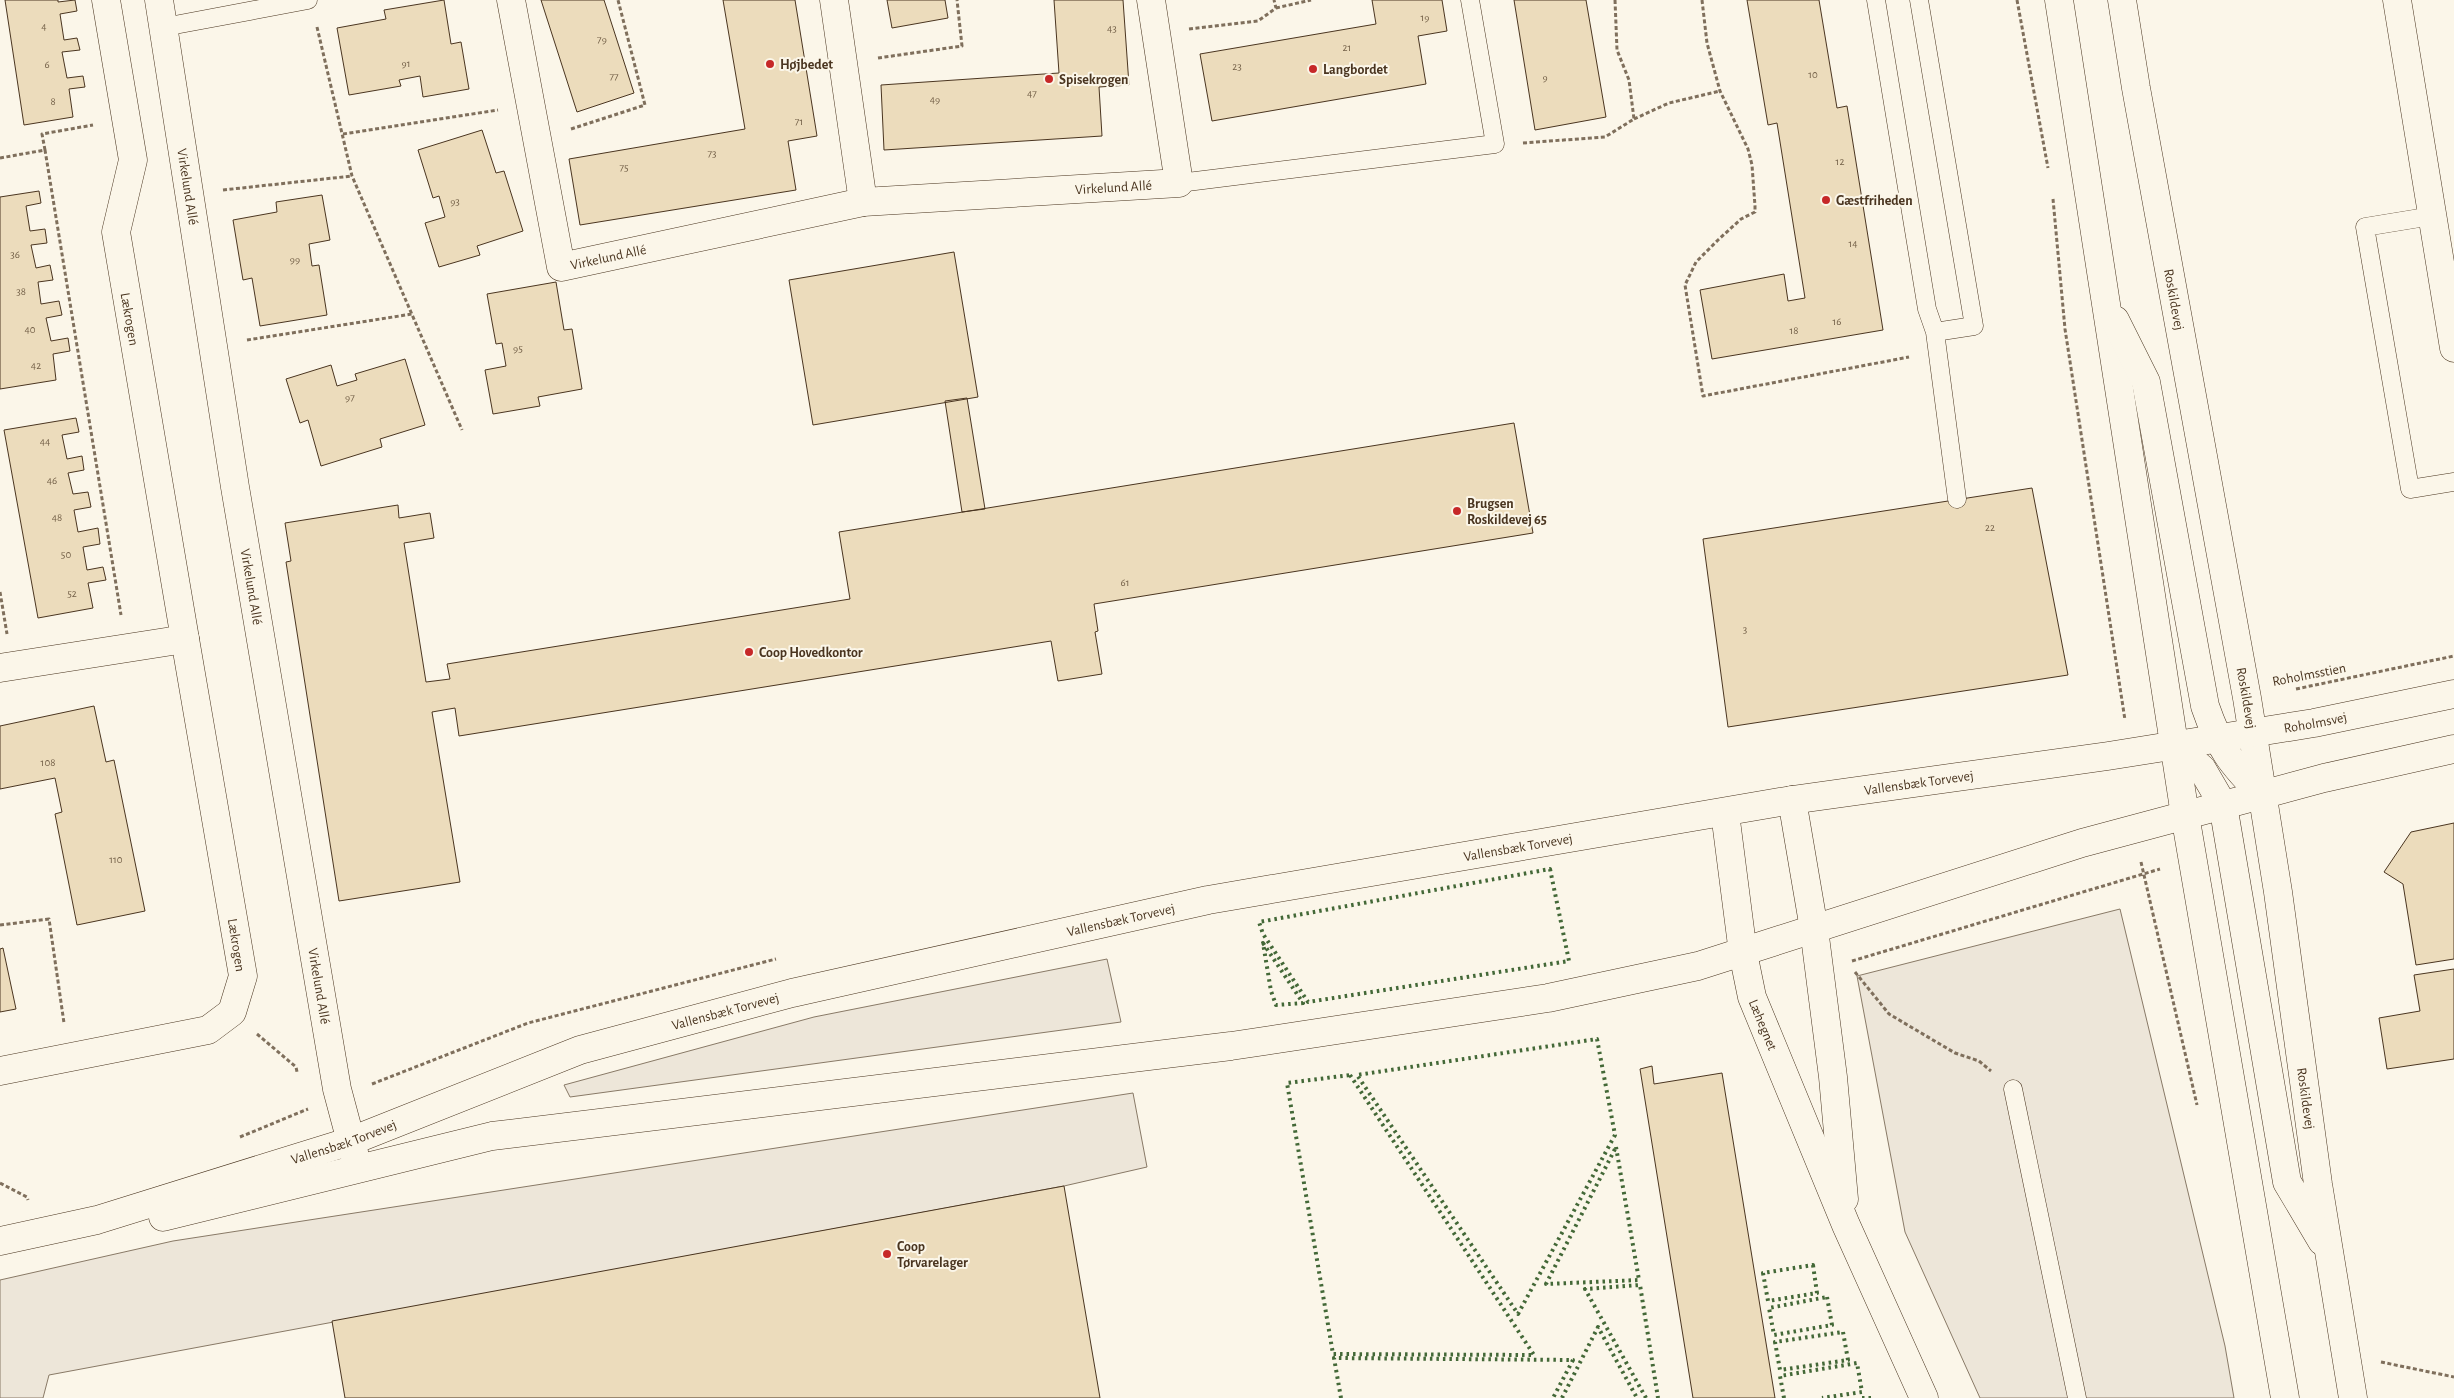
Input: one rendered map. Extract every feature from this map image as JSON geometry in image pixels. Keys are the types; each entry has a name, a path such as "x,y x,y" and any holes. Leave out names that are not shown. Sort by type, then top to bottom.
{"street":[{"name":"Lækrogen","path":"106,0 133,160 116,232 243,976 232,1012"},
{"name":"Virkelund Allé","path":"159,0 214,346 334,1070 359,1170"},
{"name":"Virkelund Allé","path":"511,0 561,267 863,202 1180,183"},
{"path":"834,0 863,202"},
{"path":"1151,0 1180,183"},
{"path":"2059,0 2185,815 2285,1398"},
{"path":"2111,0 2136,88"},
{"name":"Roskildevej","path":"2122,0 2136,88 2247,698 2353,1398"},
{"path":"2397,0 2454,348"},
{"path":"2104,298 2146,382 2205,706 2216,738 2235,768 2262,794"},
{"path":"6,667 185,639"},
{"name":"Roholmsvej","path":"2175,745 2326,721 2454,694"},
{"path":"2175,745 2202,769 2223,804 2287,1182 2331,1256"},
{"name":"Vallensbæk Torvevej","path":"0,1241 97,1220 351,1141 580,1050 792,993 1208,900 1725,813 1792,800 2175,745"},
{"path":"2185,815 2324,778 2454,749"},
{"name":"Læhegnet","path":"1792,800 1814,929 1833,1077 1846,1225"},
{"name":"Læhegnet","path":"1725,813 1743,953 1752,997 1846,1225 1924,1398"},
{"name":"Vallensbæk Torvevej","path":"97,1220 146,1222 492,1136 1231,1046 1548,998 1698,966 2082,843 2185,815"},
{"path":"0,1071 208,1030 232,1012"}],"lane":[{"path":"164,27 308,0"},
{"path":"1180,183 1495,144 1470,0"},
{"path":"1876,0 1927,310 1936,332 1957,500"},
{"path":"1919,0 1974,326 1936,332"},
{"path":"2432,216 2366,228 2410,489 2454,482"},
{"path":"2012,1089 2077,1398"}],"path":[{"path":"537,141 645,105 618,0"},
{"path":"843,63 962,46 957,0"},
{"path":"1274,0 1276,8"},
{"path":"1156,32 1258,21 1276,8 1311,0"},
{"path":"1615,0 1617,50 1630,80 1634,118"},
{"path":"1702,0 1707,43 1720,91 1748,149 1752,165 1755,206 1755,212 1741,219 1729,229 1696,262 1685,285 1703,396 1917,355 1936,332"},
{"path":"2017,0 2048,170"},
{"path":"315,19 352,176 462,430"},
{"path":"1495,144 1605,136 1634,118 1668,103 1720,91"},
{"path":"343,134 530,105"},
{"path":"126,119 42,134 127,648"},
{"path":"0,158 45,150"},
{"path":"190,194 352,176"},
{"path":"2052,198 2065,328 2122,690 2129,752"},
{"path":"214,346 412,314"},
{"path":"0,592 6,667"},
{"name":"Roholmsstien","path":"2247,698 2454,656"},
{"path":"2138,828 2143,874 2200,1113"},
{"path":"0,925 49,919 70,1057"},
{"path":"1853,970 1889,1014 1954,1053 1979,1061 2012,1089"},
{"path":"232,1012 296,1067 298,1076"},
{"path":"304,1101 306,1109"},
{"path":"2346,1355 2454,1377"}],"shaded area":[{"path":"2120,909 2225,1346 2234,1398 1980,1398 1905,1232 1857,976"},
{"path":"1107,959 1121,1022 570,1097 564,1085 814,1017"},
{"path":"1133,1093 1147,1167 1064,1186 49,1375 43,1398 0,1398 0,1280 173,1241"}],"building":[{"path":"5,0 58,0 58,2 75,0 77,11 60,14 64,40 77,38 80,50 62,52 67,78 83,76 85,87 69,89 73,117 24,125"},
{"path":"444,0 451,44 461,42 469,89 423,97 420,76 399,80 401,86 349,95 337,28 386,19 384,10"},
{"path":"541,0 604,0 634,93 577,112"},
{"name":"Højbedet","path":"723,0 795,0 817,136 788,141 796,190 580,225 569,159 745,129"},
{"path":"887,0 945,0 948,18 892,28"},
{"name":"Spisekrogen","path":"1054,0 1123,0 1129,85 1099,87 1102,136 884,150 881,85 1059,73"},
{"name":"Langbordet","path":"1372,0 1442,0 1447,31 1418,36 1426,84 1212,121 1200,54 1376,24"},
{"path":"1514,0 1586,0 1606,117 1535,130"},
{"name":"Gæstfriheden","path":"1747,0 1819,0 1837,108 1847,106 1883,330 1712,359 1700,290 1784,274 1788,301 1805,298 1777,123 1768,125"},
{"path":"482,130 496,173 504,171 523,231 477,246 480,255 439,267 425,223 445,217 439,196 433,198 418,150"},
{"path":"39,191 41,203 26,206 30,231 45,229 47,243 31,245 36,268 50,265 53,280 38,282 41,304 59,301 62,315 46,318 51,341 68,338 70,351 53,354 56,380 0,389 0,197"},
{"path":"322,195 330,240 309,244 312,266 319,265 327,315 260,326 252,278 243,280 233,220 277,212 276,202"},
{"path":"954,252 978,397 813,425 789,280"},
{"path":"556,282 564,330 572,329 582,389 538,397 540,406 493,414 485,370 506,366 502,343 496,344 487,294"},
{"path":"405,359 425,425 380,439 382,447 321,466 308,420 300,423 286,379 331,365 337,386 357,380 355,374"},
{"path":"967,398 985,509 962,512 945,401"},
{"path":"76,418 79,432 62,435 67,459 82,456 84,470 68,473 73,494 88,492 91,507 74,510 78,532 98,528 100,544 83,547 87,570 103,567 106,580 88,583 93,608 38,618 4,430"},
{"name":"Coop Hovedkontor","path":"1514,423 1533,533 1094,604 1098,631 1095,632 1102,674 1058,681 1051,641 459,736 455,708 432,712 460,882 339,901 286,562 291,561 285,523 398,505 399,518 430,513 434,538 404,543 426,682 450,679 447,664 850,599 839,532"},
{"path":"2032,488 2068,675 1728,727 1703,539"},
{"path":"94,706 106,762 114,760 145,911 77,925 55,814 62,812 55,778 0,789 0,726"},
{"path":"2454,823 2454,959 2416,965 2403,884 2384,872 2411,832"},
{"path":"3,948 16,1009 0,1012 0,949"},
{"path":"2454,969 2454,1059 2387,1069 2379,1018 2420,1011 2414,975"},
{"path":"1652,1066 1654,1084 1722,1073 1775,1398 1693,1398 1640,1069"},
{"name":"Coop Tørvarelager","path":"1064,1186 1100,1398 345,1398 332,1321"}],"hedge":[{"path":"1550,869 1569,961 1308,1002 1263,934 1259,922 1550,869"},
{"path":"1263,943 1303,1003 1276,1005 1271,991 1263,943"},
{"path":"1597,1039 1615,1135 1518,1314 1357,1075 1597,1039"},
{"path":"1350,1075 1534,1355 1333,1354 1287,1083 1350,1075"},
{"path":"1616,1147 1639,1280 1546,1284 1616,1147"},
{"path":"1813,1265 1817,1293 1768,1301 1763,1273 1813,1265"},
{"path":"1646,1398 1585,1289 1640,1285 1658,1398"},
{"path":"1827,1297 1832,1325 1774,1335 1769,1308 1827,1297"},
{"path":"1562,1398 1598,1327 1637,1398"},
{"path":"1843,1332 1848,1360 1780,1370 1775,1342 1843,1332"},
{"path":"1341,1398 1334,1358 1573,1360 1553,1398"},
{"path":"1784,1398 1780,1376 1857,1363 1862,1392 1822,1398"},
{"path":"1862,1398 1873,1398"}],"place":[{"name":"Højbedet","path":"770,64"},
{"name":"Langbordet","path":"1313,69"},
{"name":"Spisekrogen","path":"1049,79"},
{"name":"Gæstfriheden","path":"1826,200"},
{"name":"Brugsen Roskildevej 65","path":"1457,511"},
{"name":"Coop Hovedkontor","path":"749,652"},
{"name":"Coop Tørvarelager","path":"887,1254"}]}
